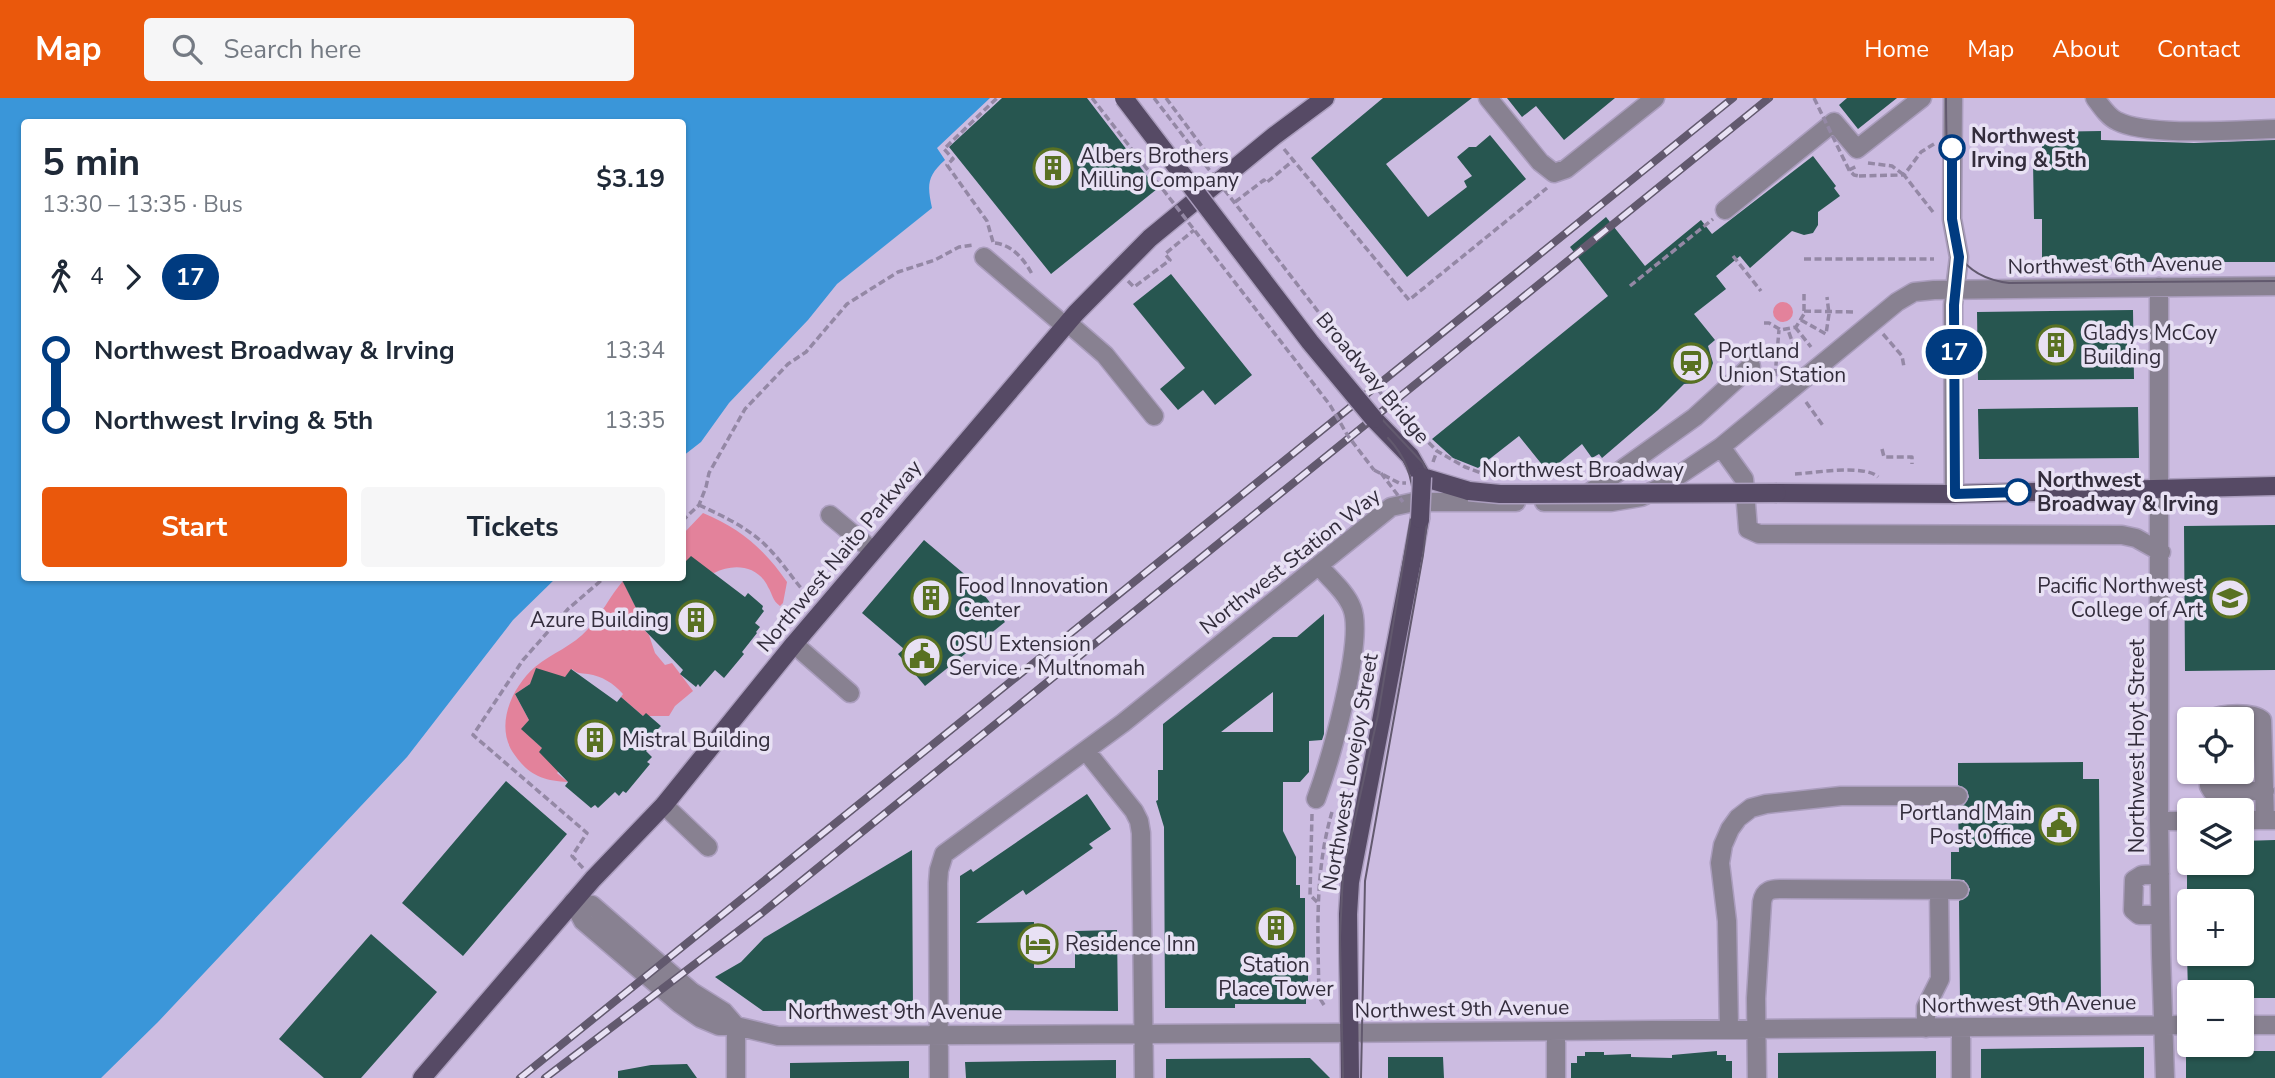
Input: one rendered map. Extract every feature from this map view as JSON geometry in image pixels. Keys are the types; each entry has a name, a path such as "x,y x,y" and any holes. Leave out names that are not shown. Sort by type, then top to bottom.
{"main road":[{"name":"Broadway Bridge","path":"1124,98 1318,352 1361,406 1410,456 1422,477"},
{"name":"Northwest Naito Parkway","path":"422,1078 573,902 664,805 794,644 1066,324 1150,238 1274,136 1325,98"},
{"name":"Northwest Broadway","path":"1422,477 1462,490 1500,495 1955,494 2275,486"},
{"name":"Northwest Lovejoy Street","path":"1350,1078 1348,914 1351,875 1420,519 1422,477"}],"street":[{"path":"1488,98 1540,162 1554,173 1566,169 1655,98"},
{"path":"1725,210 1834,122 1857,149 1922,98"},
{"path":"1953,98 1952,219 1959,257 1954,305 1955,494"},
{"path":"2095,98 2114,120 2131,128 2275,129"},
{"path":"988,250 1066,324 1105,355 1154,416"},
{"name":"Northwest 6th Avenue","path":"1956,289 2275,286"},
{"name":"Northwest Hoyt Street","path":"2159,287 2159,821 2165,1078"},
{"name":"Northwest Station Way","path":"939,1036 938,883 944,854 1086,751 1387,509 1414,502 1576,503 1611,502 1640,497 1690,470 1721,447 1897,302 1914,292 1956,289"},
{"path":"1576,503 1695,418 1758,361"},
{"path":"1721,447 1744,479 1748,529 1759,534 2127,535 2161,552"},
{"path":"830,515 873,551"},
{"path":"1316,799 1333,750 1356,632 1353,609 1348,599 1318,566"},
{"path":"794,644 850,693"},
{"path":"2254,715 2262,720 2265,791 2270,820"},
{"path":"1086,751 1139,821 1144,1078"},
{"path":"2209,784 2213,791 2265,791"},
{"path":"1729,1029 1727,921 1720,863 1723,845 1738,818 1751,808 1766,804 1841,796 1958,796"},
{"path":"664,805 708,847"},
{"path":"2159,821 2177,821"},
{"path":"2160,874 2142,875 2133,880 2133,910 2140,915 2160,915"},
{"path":"1926,1028 1926,1007 1940,979 1939,890"},
{"path":"1757,1078 1756,1029 1762,902 1767,891 1959,890"},
{"name":"Northwest 9th Avenue","path":"573,902 583,921 690,1012 719,1026 736,1026 778,1035 2177,1025"},
{"path":"2254,1025 2275,1025"},
{"path":"736,1026 736,1078"},
{"path":"1961,1027 1961,1078"},
{"path":"1556,1031 1556,1078"},
{"path":"939,1036 939,1078"}],"path":[{"path":"988,250 987,221 947,165 953,159 944,149 997,98"},
{"name":"Broadway Bridge","path":"1092,98 1330,405 1348,436 1374,470 1402,484 1422,477"},
{"name":"Broadway Bridge","path":"1154,98 1366,375 1437,451"},
{"path":"1167,98 1224,177"},
{"path":"1814,98 1849,170 1854,175 1904,175"},
{"path":"1274,136 1409,300 1552,184 1554,173"},
{"path":"1904,175 1922,152 1934,144"},
{"path":"1235,202 1264,180 1266,183 1294,160"},
{"path":"1849,170 1864,163 1892,166 1904,175 1933,212"},
{"path":"1630,286 1725,210"},
{"path":"1135,287 1170,260 1166,254 1194,230"},
{"path":"686,517 699,505 709,473 745,409 788,364 806,352 847,304 898,272 935,260 960,247 988,250 1005,244 1027,263 1030,272 1039,280"},
{"path":"1733,256 1761,291"},
{"path":"1804,259 1934,259"},
{"path":"1764,323 1769,323 1779,330 1795,327 1804,311 1804,295"},
{"path":"1801,320 1826,334 1829,312 1827,297"},
{"path":"1804,311 1853,312"},
{"path":"1873,321 1902,356 1904,367"},
{"path":"1795,327 1811,346"},
{"path":"1774,376 1779,330"},
{"path":"1758,361 1798,357 1788,330"},
{"path":"1807,402 1824,427"},
{"path":"1882,449 1884,457 1912,457 1912,464"},
{"name":"Northwest Broadway","path":"1437,451 1465,467 1492,475"},
{"path":"1786,475 1837,469"},
{"path":"1381,473 1400,500 1420,519"},
{"path":"699,505 734,521 754,536 772,552 798,586 823,610"},
{"path":"572,856 587,833 473,735 523,660 568,609 601,581"},
{"path":"1316,799 1310,822 1310,895 1318,903"},
{"path":"1324,1005 1319,998 1318,903 1322,851 1332,812"}],"shaded area":[{"path":"1783,302 1790,305 1793,312 1790,319 1783,322 1776,319 1773,312 1776,305"},
{"path":"703,513 751,541 787,582 783,603 780,606 764,580 752,570 737,567 714,573 686,563 686,531"},
{"path":"623,581 637,610 632,617 649,635 655,653 665,665 672,663 693,691 675,706 669,716 643,716 621,697 623,694 611,683 598,676 572,669 565,677 530,684 515,694 529,720 522,729 542,748 559,771 557,773 568,782 537,776 519,761 508,743 506,719 513,696 535,667 588,629"}],"water":[{"path":"0,98 990,98 937,148 945,160 930,181 932,208 837,284 808,320 729,403 701,442 686,454 686,119 21,119 21,581 553,581 513,620 407,757 158,1022 101,1078 0,1078"}],"building":[{"name":"Albers Brothers Milling Company","path":"1002,98 1087,98 1157,189 1051,274 949,147"},
{"path":"1383,98 1472,98 1386,164 1428,217 1467,187 1464,181 1472,176 1457,157 1469,147 1476,147 1490,135 1526,179 1407,277 1311,158"},
{"path":"1507,98 1615,98 1564,140 1536,106 1522,117"},
{"path":"1847,98 1897,98 1858,129 1839,105"},
{"path":"2101,131 2101,140 2194,143 2275,140 2275,262 2042,262 2042,219 2034,219 2033,162 2042,162 2042,132"},
{"name":"Portland Union Station","path":"1813,156 1836,186 1834,188 1840,196 1818,212 1818,225 1813,233 1804,235 1792,231 1750,268 1740,256 1716,276 1726,289 1694,314 1715,340 1708,346 1713,363 1710,372 1696,383 1684,384 1602,458 1599,454 1592,458 1582,444 1548,472 1519,436 1478,468 1453,458 1432,439 1608,296 1570,247 1606,217 1645,266 1701,220 1712,234"},
{"path":"1171,274 1252,375 1215,405 1203,390 1178,410 1160,389 1185,368 1133,304"},
{"name":"Gladys McCoy Building","path":"2133,310 2134,379 1978,380 1977,312"},
{"path":"2138,407 2139,458 1979,459 1978,409"},
{"name":"Pacific Northwest College of Art","path":"2275,525 2275,670 2185,671 2184,526"},
{"name":"Food Innovation Center","path":"924,540 975,583 1005,622 925,686 898,654 904,649 862,613"},
{"name":"Azure Building","path":"691,556 745,597 748,593 763,606 764,611 755,623 760,627 757,633 724,678 715,670 700,687 698,684 696,687 680,674 683,670 632,617 637,610 622,581 686,581 686,561"},
{"path":"1324,614 1324,734 1322,740 1309,741 1309,772 1300,782 1283,782 1283,831 1296,857 1296,885 1300,885 1300,898 1305,898 1305,963 1308,963 1306,1004 1165,1008 1164,827 1156,801 1158,770 1163,770 1163,724 1273,637 1297,637","holes":["1273,692 1273,732 1221,732"]},
{"name":"Mistral Building","path":"536,668 565,677 571,669 617,702 621,697 643,716 646,713 661,726 658,729 662,732 646,751 652,757 647,762 650,764 626,793 623,791 619,796 615,792 598,808 595,805 591,808 565,786 568,782 539,752 542,748 521,729 529,720 515,694 530,684"},
{"path":"2083,762 2083,779 2099,779 2101,1002 1960,1003 1959,901 1968,896 1970,889 1964,880 1951,879 1951,852 1959,852 1958,807 1964,805 1969,797 1967,790 1958,785 1958,763"},
{"path":"506,781 567,834 463,956 402,903"},
{"name":"Residence Inn","path":"1087,794 1111,829 1089,844 1093,848 1026,895 1023,890 976,923 1034,922 1034,968 1075,968 1075,931 1117,930 1118,1011 960,1010 960,876 971,869 973,872"},
{"path":"2275,840 2275,998 2254,998 2254,980 2188,980 2187,966 2254,966 2254,889 2187,889 2187,875 2254,875 2254,841"},
{"path":"912,850 913,1010 763,1011 715,977 741,962 764,938"},
{"path":"371,934 437,992 361,1078 324,1078 279,1039"},
{"path":"2144,1047 2144,1078 1981,1078 1981,1049"},
{"path":"1717,1051 1717,1055 1726,1055 1726,1061 1732,1061 1732,1078 1571,1078 1571,1063 1577,1063 1577,1056 1585,1056 1585,1052 1672,1058 1672,1055"},
{"path":"1936,1051 1936,1078 1778,1078 1778,1053"},
{"path":"2254,1051 2275,1051 2275,1078 2186,1078 2186,1057 2254,1057"},
{"path":"1388,1057 1443,1057 1444,1078 1388,1078"},
{"path":"1310,1058 1330,1078 1166,1078 1166,1059"},
{"path":"1116,1060 1116,1078 966,1078 965,1062"},
{"path":"909,1061 909,1078 790,1078 790,1063"},
{"path":"687,1064 697,1078 618,1078 618,1071 651,1065"}],"tram line":[{"path":"1129,98 1348,383 1423,463 1429,477 1430,496 1423,555 1365,881 1361,1078"},
{"path":"1946,98 1950,229 1954,245 1972,270 1988,278 2009,283 2275,281"},
{"path":"1343,1078 1340,937 1343,873 1378,715 1413,505 1408,468 1388,438"}],"railway":[{"path":"520,1078 1733,98"},
{"path":"545,1078 762,913 1769,98"}],"bus line":[{"name":"17","path":"1952,148 1952,219 1959,257 1954,305 1955,494 2018,492"}],"place":[{"name":"Northwest Irving & 5th","path":"1952,148"},
{"name":"Albers Brothers Milling Company","path":"1053,168"},
{"name":"Gladys McCoy Building","path":"2056,345"},
{"name":"Portland Union Station","path":"1691,363"},
{"name":"Northwest Broadway & Irving","path":"2018,492"},
{"name":"Food Innovation Center","path":"931,598"},
{"name":"Pacific Northwest College of Art","path":"2230,598"},
{"name":"Azure Building","path":"696,620"},
{"name":"OSU Extension Service - Multnomah","path":"922,656"},
{"name":"Mistral Building","path":"595,740"},
{"name":"Portland Main Post Office","path":"2059,825"},
{"name":"Station Place Tower","path":"1276,928"},
{"name":"Residence Inn","path":"1038,944"}]}
